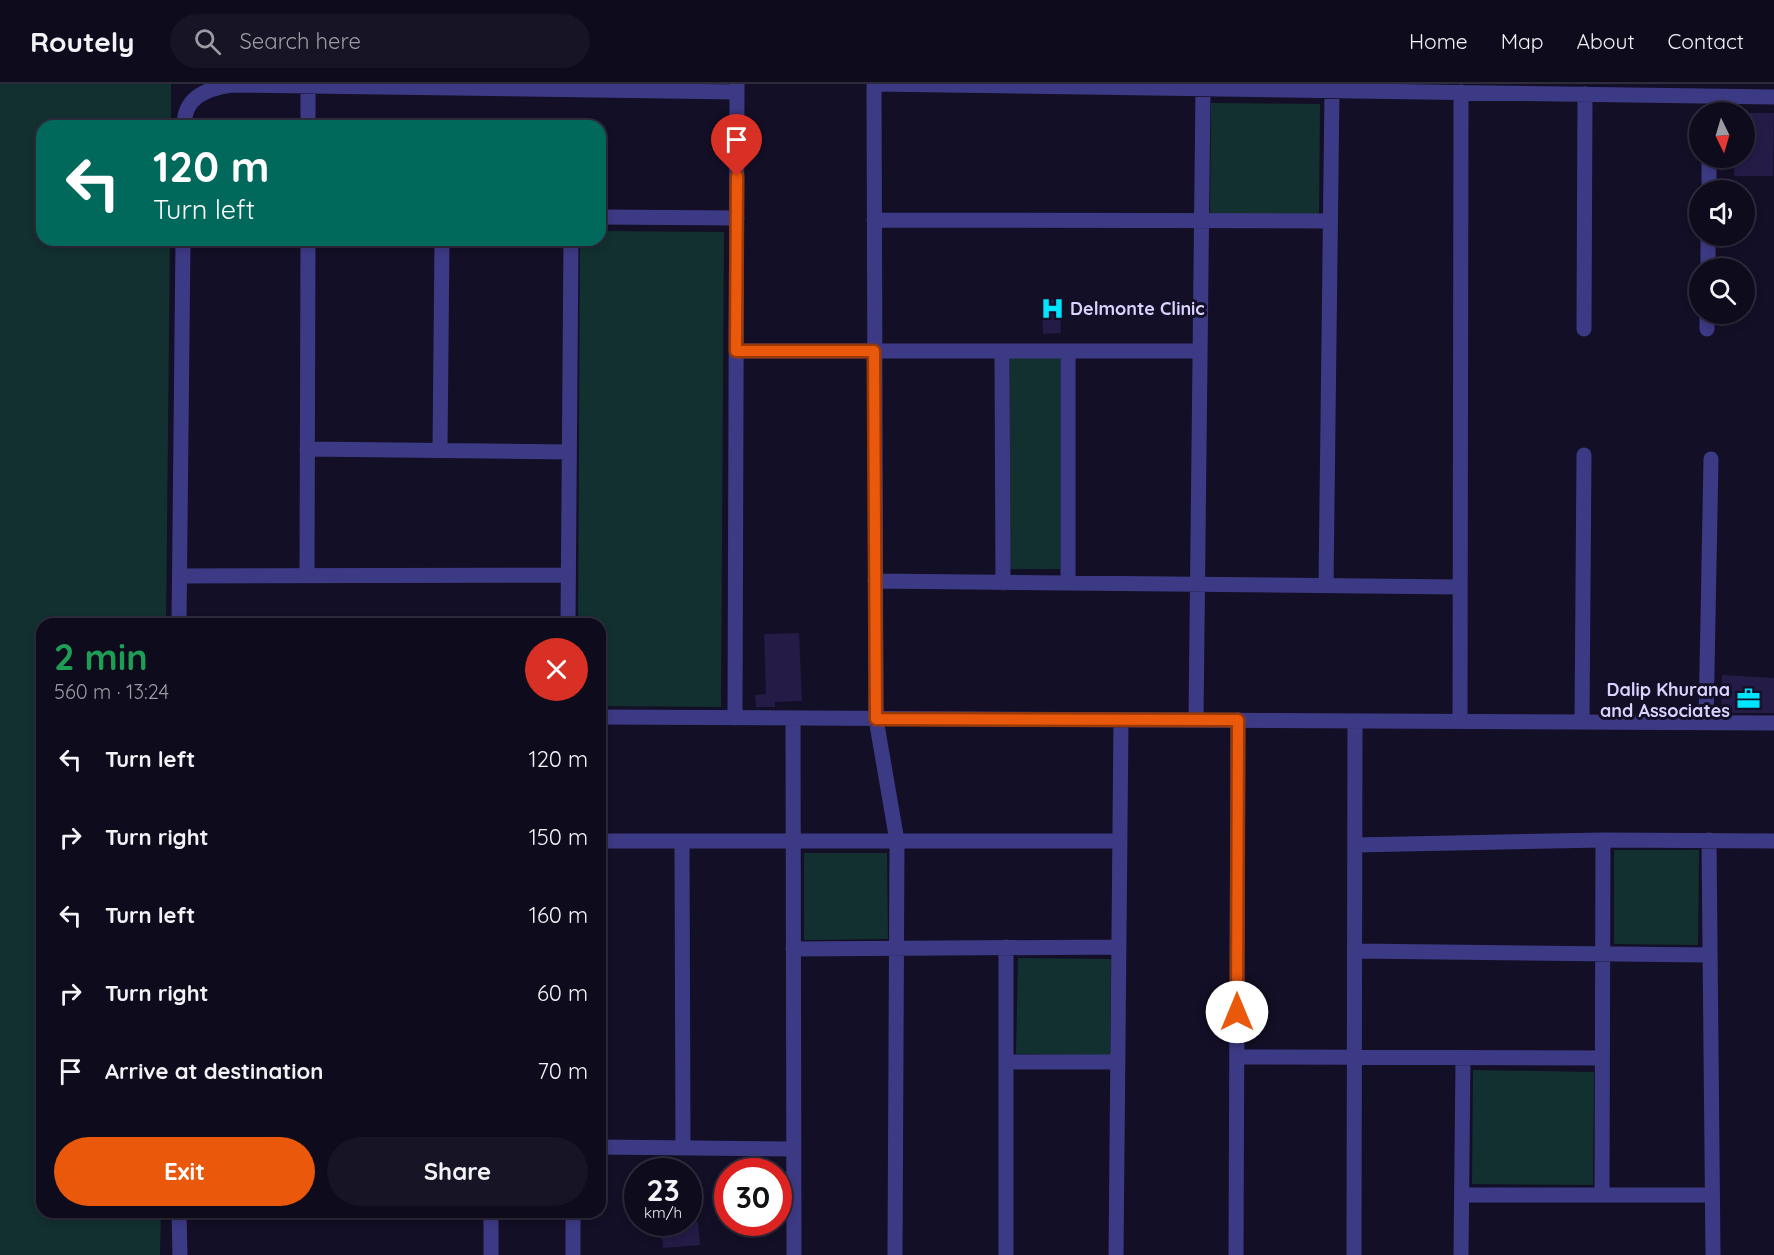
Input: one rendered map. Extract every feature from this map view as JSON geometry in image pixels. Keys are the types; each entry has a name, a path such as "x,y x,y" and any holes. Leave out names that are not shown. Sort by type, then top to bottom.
{"street":[{"path":"895,1255 897,841 876,719 874,84 1774,97"},
{"path":"184,120 193,99 210,88 231,85 737,88 735,718"},
{"path":"308,86 308,120"},
{"path":"1196,720 1203,89"},
{"path":"1326,586 1332,91"},
{"path":"1460,721 1461,92"},
{"path":"1584,329 1585,94"},
{"path":"1710,96 1710,102"},
{"path":"606,217 737,218"},
{"path":"874,220 1330,221"},
{"path":"180,618 183,246"},
{"path":"307,575 308,246"},
{"path":"440,450 442,246"},
{"path":"568,618 571,246"},
{"path":"1707,324 1707,329"},
{"path":"736,351 1200,351"},
{"path":"1002,351 1003,583"},
{"path":"1068,351 1068,583"},
{"path":"307,449 569,452"},
{"path":"1582,722 1584,455"},
{"path":"1706,723 1711,459"},
{"path":"180,576 568,575"},
{"path":"875,581 1460,587"},
{"path":"606,717 1774,723"},
{"path":"793,718 794,1255"},
{"path":"1116,1255 1121,720"},
{"path":"1236,1255 1238,720"},
{"path":"1354,1255 1355,721"},
{"path":"1355,845 1603,840 1774,841"},
{"path":"1602,1195 1603,840"},
{"path":"1709,840 1713,1255"},
{"path":"606,841 1120,841"},
{"path":"682,841 683,1148"},
{"path":"1006,947 1006,1255"},
{"path":"793,949 1119,947"},
{"path":"1354,951 1710,955"},
{"path":"1237,1057 1602,1058"},
{"path":"1461,1255 1463,1058"},
{"path":"1006,1062 1118,1062"},
{"path":"606,1147 794,1149"},
{"path":"1462,1195 1712,1195"},
{"path":"179,1218 180,1255"},
{"path":"491,1218 491,1255"},
{"path":"573,1218 573,1255"}],"green space":[{"path":"0,84 171,84 171,120 36,120 36,246 170,246 166,618 36,618 36,1218 161,1218 160,1255 0,1255"},
{"path":"1211,103 1320,104 1319,214 1210,214"},
{"path":"606,231 724,232 721,707 606,706 606,618 578,618 580,246 606,246"},
{"path":"1010,357 1060,358 1060,569 1009,569"},
{"path":"1614,850 1699,850 1698,945 1614,944"},
{"path":"804,853 887,853 888,939 804,940"},
{"path":"1018,958 1111,959 1110,1055 1016,1054"},
{"path":"1473,1070 1594,1072 1593,1185 1472,1184"}],"building":[{"path":"1755,113 1774,113 1773,176 1734,176 1734,168 1755,168"},
{"path":"1059,299 1061,333 1043,334 1041,300"},
{"path":"799,633 802,701 775,702 775,707 756,707 755,695 766,694 764,634"},
{"name":"Dalip Khurana and Associates","path":"1722,675 1774,678 1774,713 1721,713"},
{"path":"662,1236 699,1236 700,1245 663,1248"}],"place":[{"name":"Delmonte Clinic","path":"1052,308"},
{"name":"Dalip Khurana and Associates","path":"1748,699"}],"route":[{"path":"737,176 736,351 874,351 876,719 1238,720 1237,1012"}]}
